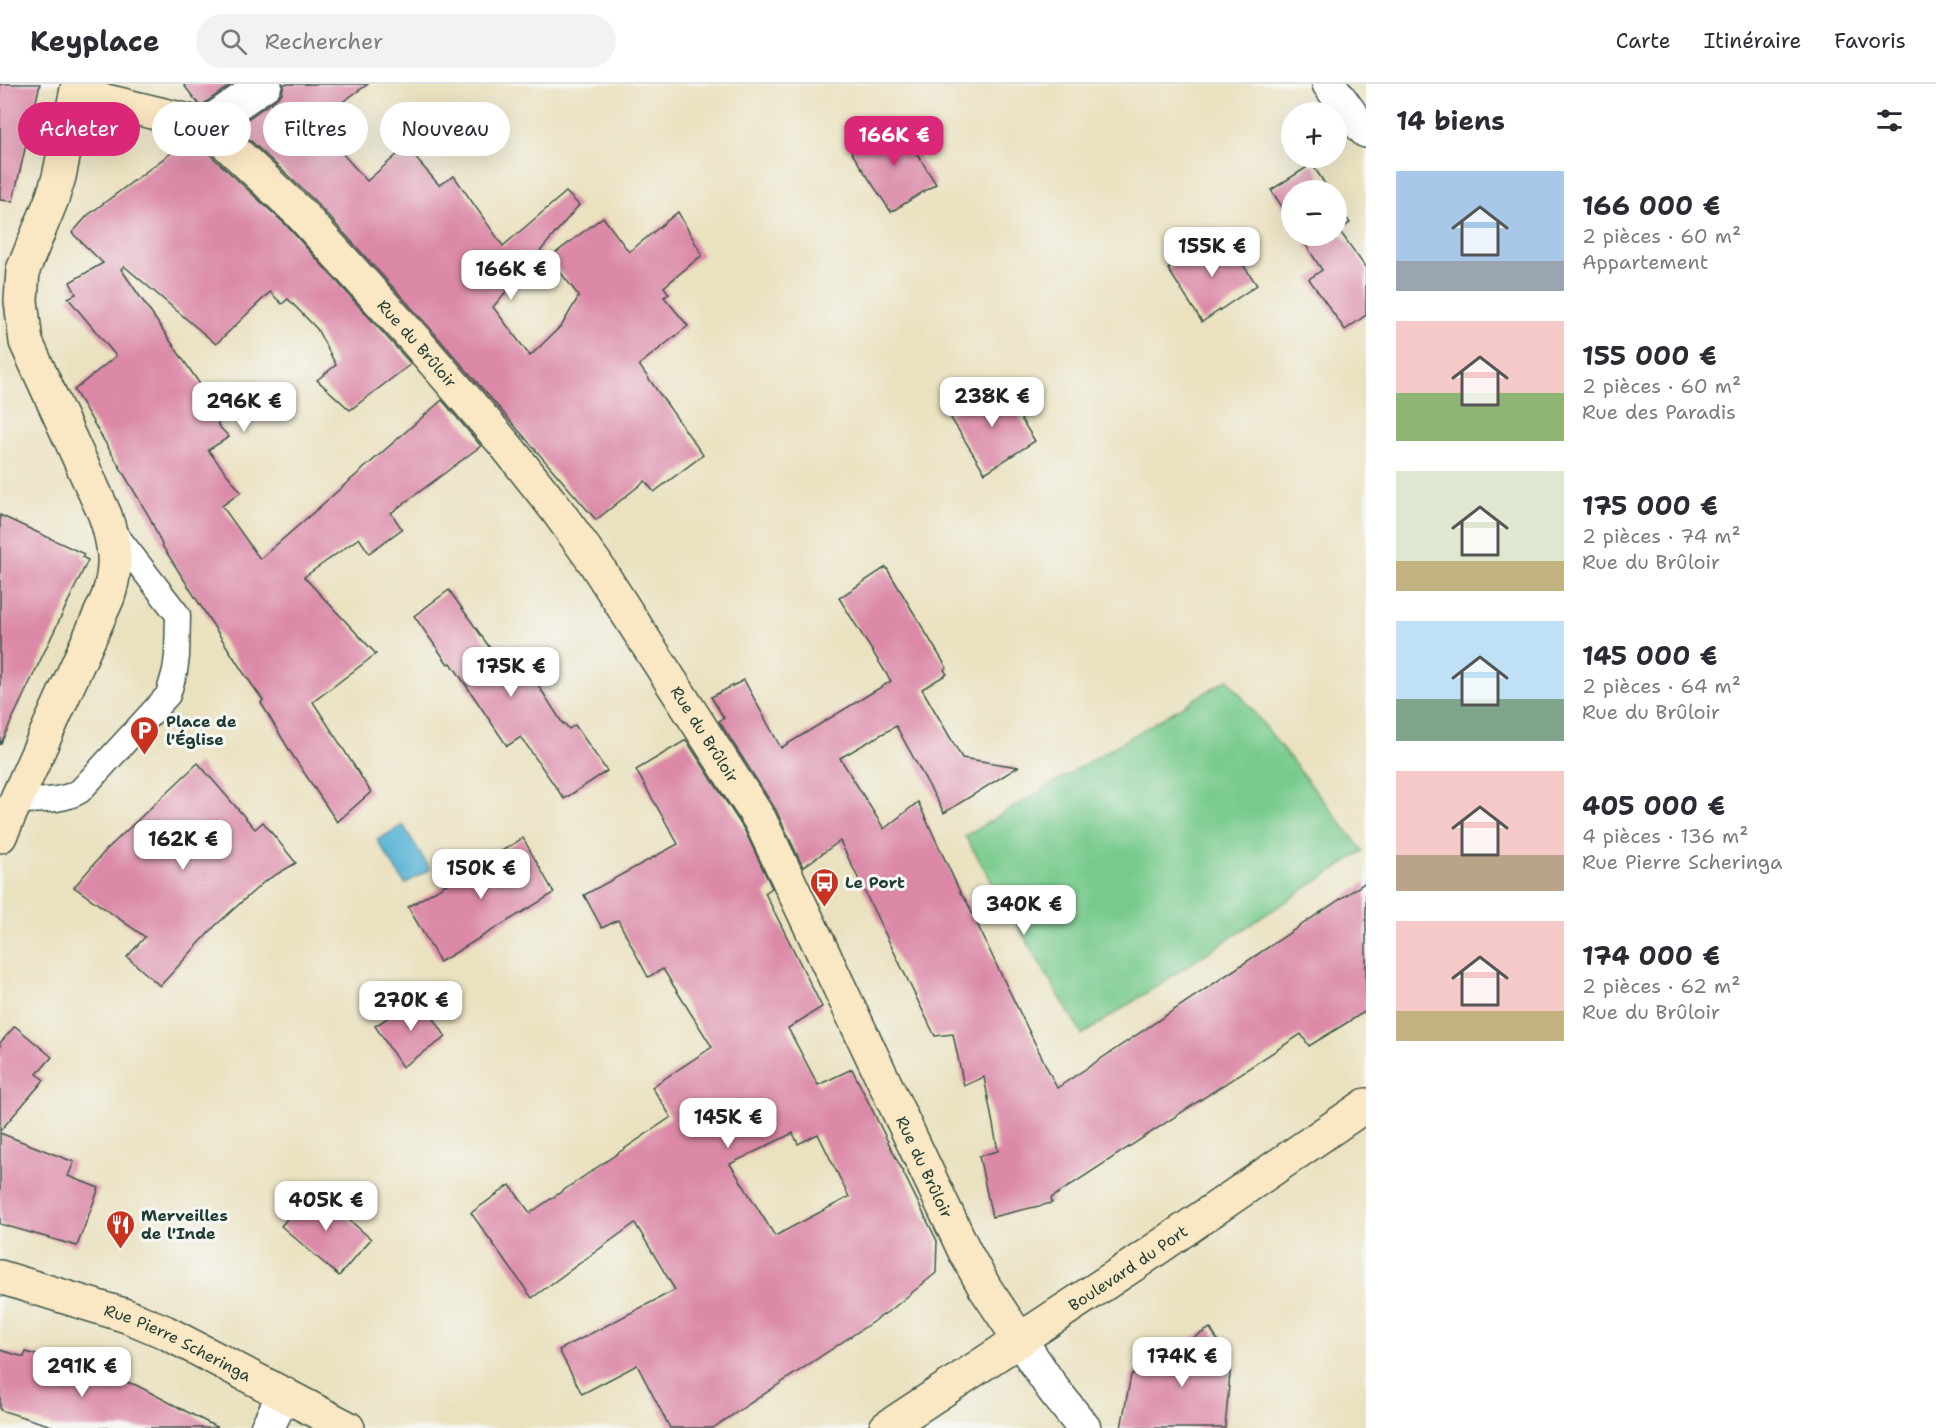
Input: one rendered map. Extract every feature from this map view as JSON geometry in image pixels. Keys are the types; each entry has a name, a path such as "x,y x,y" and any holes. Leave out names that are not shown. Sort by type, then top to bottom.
{"street":[{"path":"239,102 265,84"},
{"path":"1329,84 1366,131"},
{"path":"1,833 108,597 115,562 114,543 109,525 29,349 24,333 21,301 23,270 59,177 77,89 152,111"},
{"name":"Rue du Brûloir","path":"239,156 299,212 415,340 507,447 595,563 760,820 965,1252 985,1288 1053,1389 1084,1428"},
{"name":"Boulevard du Port","path":"886,1428 1136,1263 1366,1105"},
{"name":"Rue Pierre Scheringa","path":"0,1277 127,1316 165,1332 348,1428"},
{"path":"267,1428 284,1394"}],"lane":[{"path":"17,801 62,798 80,791 171,690 177,656 178,615 109,525"}],"green space":[{"path":"1228,679 1363,851 1082,1035 965,836"}],"water":[{"path":"403,825 430,869 405,884 377,840"}],"building":[{"path":"0,84 40,84 36,102 18,102 18,156 23,156 13,201 0,200"},
{"path":"183,84 232,84 206,102 197,102"},
{"path":"284,84 368,84 342,102 272,102 282,93"},
{"path":"263,108 263,152 251,141 251,116"},
{"path":"897,122 936,184 891,212 851,152"},
{"path":"167,156 211,156 286,225 411,364 350,410 317,380 336,365 317,329 288,299 282,304 270,292 216,344 124,266 121,269 219,412 218,425 229,437 208,450 241,492 222,506 260,559 442,400 481,446 391,513 402,529 369,553 359,538 304,577 376,654 313,702 371,792 337,822 291,753 261,703 263,700 163,547 150,518 74,390 116,356 68,298 76,294 70,282 103,263 72,233 88,215"},
{"path":"267,156 345,156 367,181 396,156 414,156 439,185 454,176 503,246 566,192 579,205 493,307 530,356 562,325 579,296 549,258 603,217 629,252 678,212 702,255 664,287 669,294 664,297 688,326 639,365 703,455 654,492 645,481 596,520 429,327 313,199"},
{"path":"1306,168 1315,168 1322,180 1287,180"},
{"path":"1281,184 1281,205 1271,190"},
{"path":"1222,234 1257,285 1202,322 1168,269"},
{"path":"1347,241 1366,268 1366,315 1345,330 1309,279 1322,270 1306,246 1347,246"},
{"path":"999,384 1035,441 985,473 949,415"},
{"path":"0,515 84,554 82,557 88,560 0,745"},
{"path":"886,567 947,668 944,670 947,674 922,689 962,758 1018,767 944,813 896,726 840,758 884,829 918,802 1057,1088 1366,882 1366,1011 1309,1046 1301,1034 1051,1198 1052,1203 992,1217 979,1156 998,1151 984,1077 964,1086 953,1034 935,1036 840,841 803,867 776,810 719,721 724,718 711,697 744,680 781,748 891,681 839,598"},
{"path":"449,590 502,665 519,655 563,724 569,729 575,725 607,771 564,799 521,737 507,746 451,663 448,664 414,616"},
{"path":"686,740 744,829 772,888 765,893 822,1007 788,1028 818,1085 852,1069 937,1241 936,1273 892,1309 713,1428 670,1428 637,1365 582,1394 559,1350 675,1290 635,1223 532,1298 471,1213 510,1185 530,1213 671,1117 652,1087 712,1047 663,969 648,977 618,920 602,928 584,895 678,844 636,770","holes":["793,1133 798,1144 818,1134 849,1197 775,1236 730,1164"]},
{"path":"198,763 255,829 263,822 296,863 265,881 215,926 160,986 127,957 145,937 74,887 106,850"},
{"path":"523,838 554,893 440,962 408,907"},
{"path":"420,997 446,1037 402,1067 375,1026"},
{"path":"15,1026 52,1057 37,1074 44,1080 0,1131 0,1043"},
{"path":"0,1133 74,1162 68,1176 99,1188 77,1246 0,1224"},
{"path":"313,1188 371,1239 339,1276 281,1226"},
{"path":"1210,1328 1231,1363 1225,1428 1121,1428 1131,1375"},
{"path":"0,1350 24,1357 26,1352 136,1385 218,1428 58,1428 0,1410"}],"place":[{"name":"Place de l'Église","path":"145,756"},
{"name":"Le Port","path":"824,908"},
{"name":"Merveilles de l'Inde","path":"120,1250"}]}
